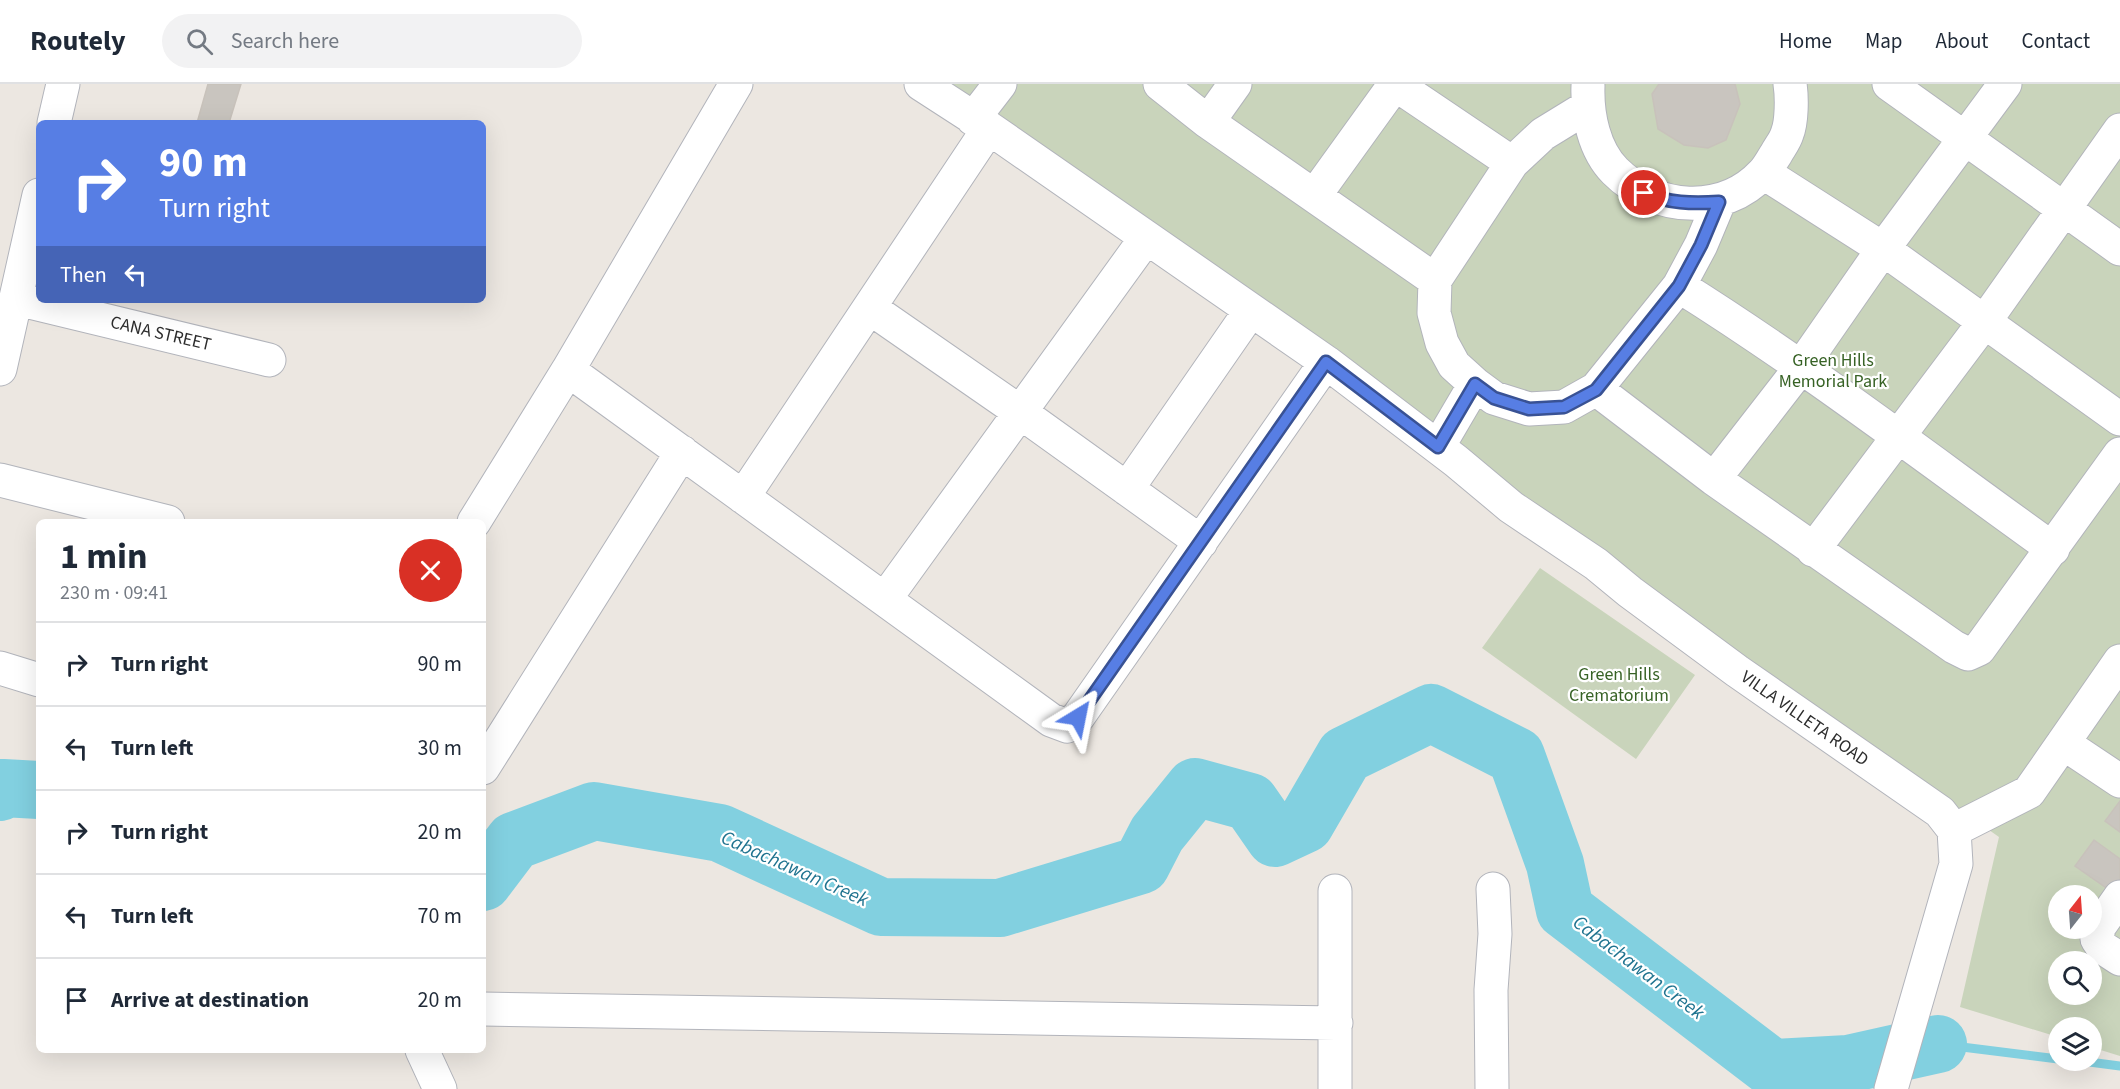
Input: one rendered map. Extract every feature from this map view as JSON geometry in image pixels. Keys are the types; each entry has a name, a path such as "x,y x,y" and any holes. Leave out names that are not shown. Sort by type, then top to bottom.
{"street":[{"path":"63,84 64,120"},
{"path":"476,519 568,370 736,84"},
{"name":"VILLA VILLETA ROAD","path":"921,84 1326,362 1438,447 1511,507 1596,564 1737,671 1940,812 1954,830"},
{"path":"743,497 870,308 981,124 1000,84"},
{"path":"1160,84 1208,122 1435,280"},
{"path":"1208,122 1235,84"},
{"path":"1315,195 1395,84 1512,163"},
{"path":"1587,95 1596,141 1614,170 1644,193 1660,200 1695,204 1719,202 1744,189 1764,172 1788,133 1792,96 1790,84"},
{"path":"1889,84 2120,249"},
{"path":"1714,479 1801,367 1883,249 2005,84"},
{"path":"1587,95 1512,163 1435,280 1434,313 1442,343 1455,365 1475,384 1494,398 1529,409 1564,407 1596,390 1679,286 1701,245 1719,202"},
{"path":"1813,550 1985,321 2120,130"},
{"path":"1764,172 1883,249 2120,419"},
{"path":"0,369 36,209"},
{"path":"885,598 1146,238"},
{"path":"1679,286 1737,322 1801,367 2053,549"},
{"name":"CANA STREET","path":"17,299 269,360"},
{"path":"870,308 1201,542"},
{"path":"1127,489 1251,310"},
{"path":"568,370 1051,720 1067,726 1078,717 1326,362"},
{"path":"1438,447 1475,384"},
{"path":"1596,390 1813,550 1954,647 1968,654 1979,649 2120,454"},
{"path":"486,763 682,452"},
{"path":"0,480 156,519"},
{"path":"1891,1089 1956,864 1954,830 2029,792 2120,661"},
{"path":"0,669 36,679"},
{"path":"2063,743 2120,780"},
{"path":"1492,1089 1493,889"},
{"path":"1335,891 1335,1089"},
{"path":"2120,897 2099,927 2097,939 2103,948 2120,959"},
{"path":"486,1009 1336,1023"},
{"path":"423,1053 440,1089"}],"green space":[{"name":"Green Hills Memorial Park","path":"928,84 2120,84 2120,1056 2102,1050 2102,1017 2048,1017 2048,1034 1960,1007 1999,837"},
{"name":"Green Hills Crematorium","path":"1540,568 1695,675 1636,759 1482,648"}],"building":[{"path":"208,84 241,84 230,120 198,120"},
{"path":"1659,84 1735,84 1740,104 1726,140 1708,148 1684,145 1658,129 1652,94"},
{"path":"2120,801 2120,832 2105,821"},
{"path":"2094,840 2120,859 2120,880 2112,892 2075,866"}],"waterway":[{"name":"Cabachawan Creek","path":"486,878 514,841 594,811 720,833 881,907 1000,908 1141,865 1157,834 1195,787 1250,802 1275,838 1305,824 1345,755 1431,713 1516,756 1555,864 1565,910 1772,1068 1848,1064 1938,1044"},
{"name":"Cabachawan Creek","path":"0,792 3,788 36,790"},
{"name":"Cabachawan Creek","path":"1938,1044 2048,1058"},
{"name":"Cabachawan Creek","path":"2102,1064 2120,1066"}],"route":[{"path":"1078,717 1326,362 1438,447 1475,384 1494,398 1529,409 1564,407 1596,390 1679,286 1701,245 1719,202 1695,204 1660,200 1644,193"}]}
